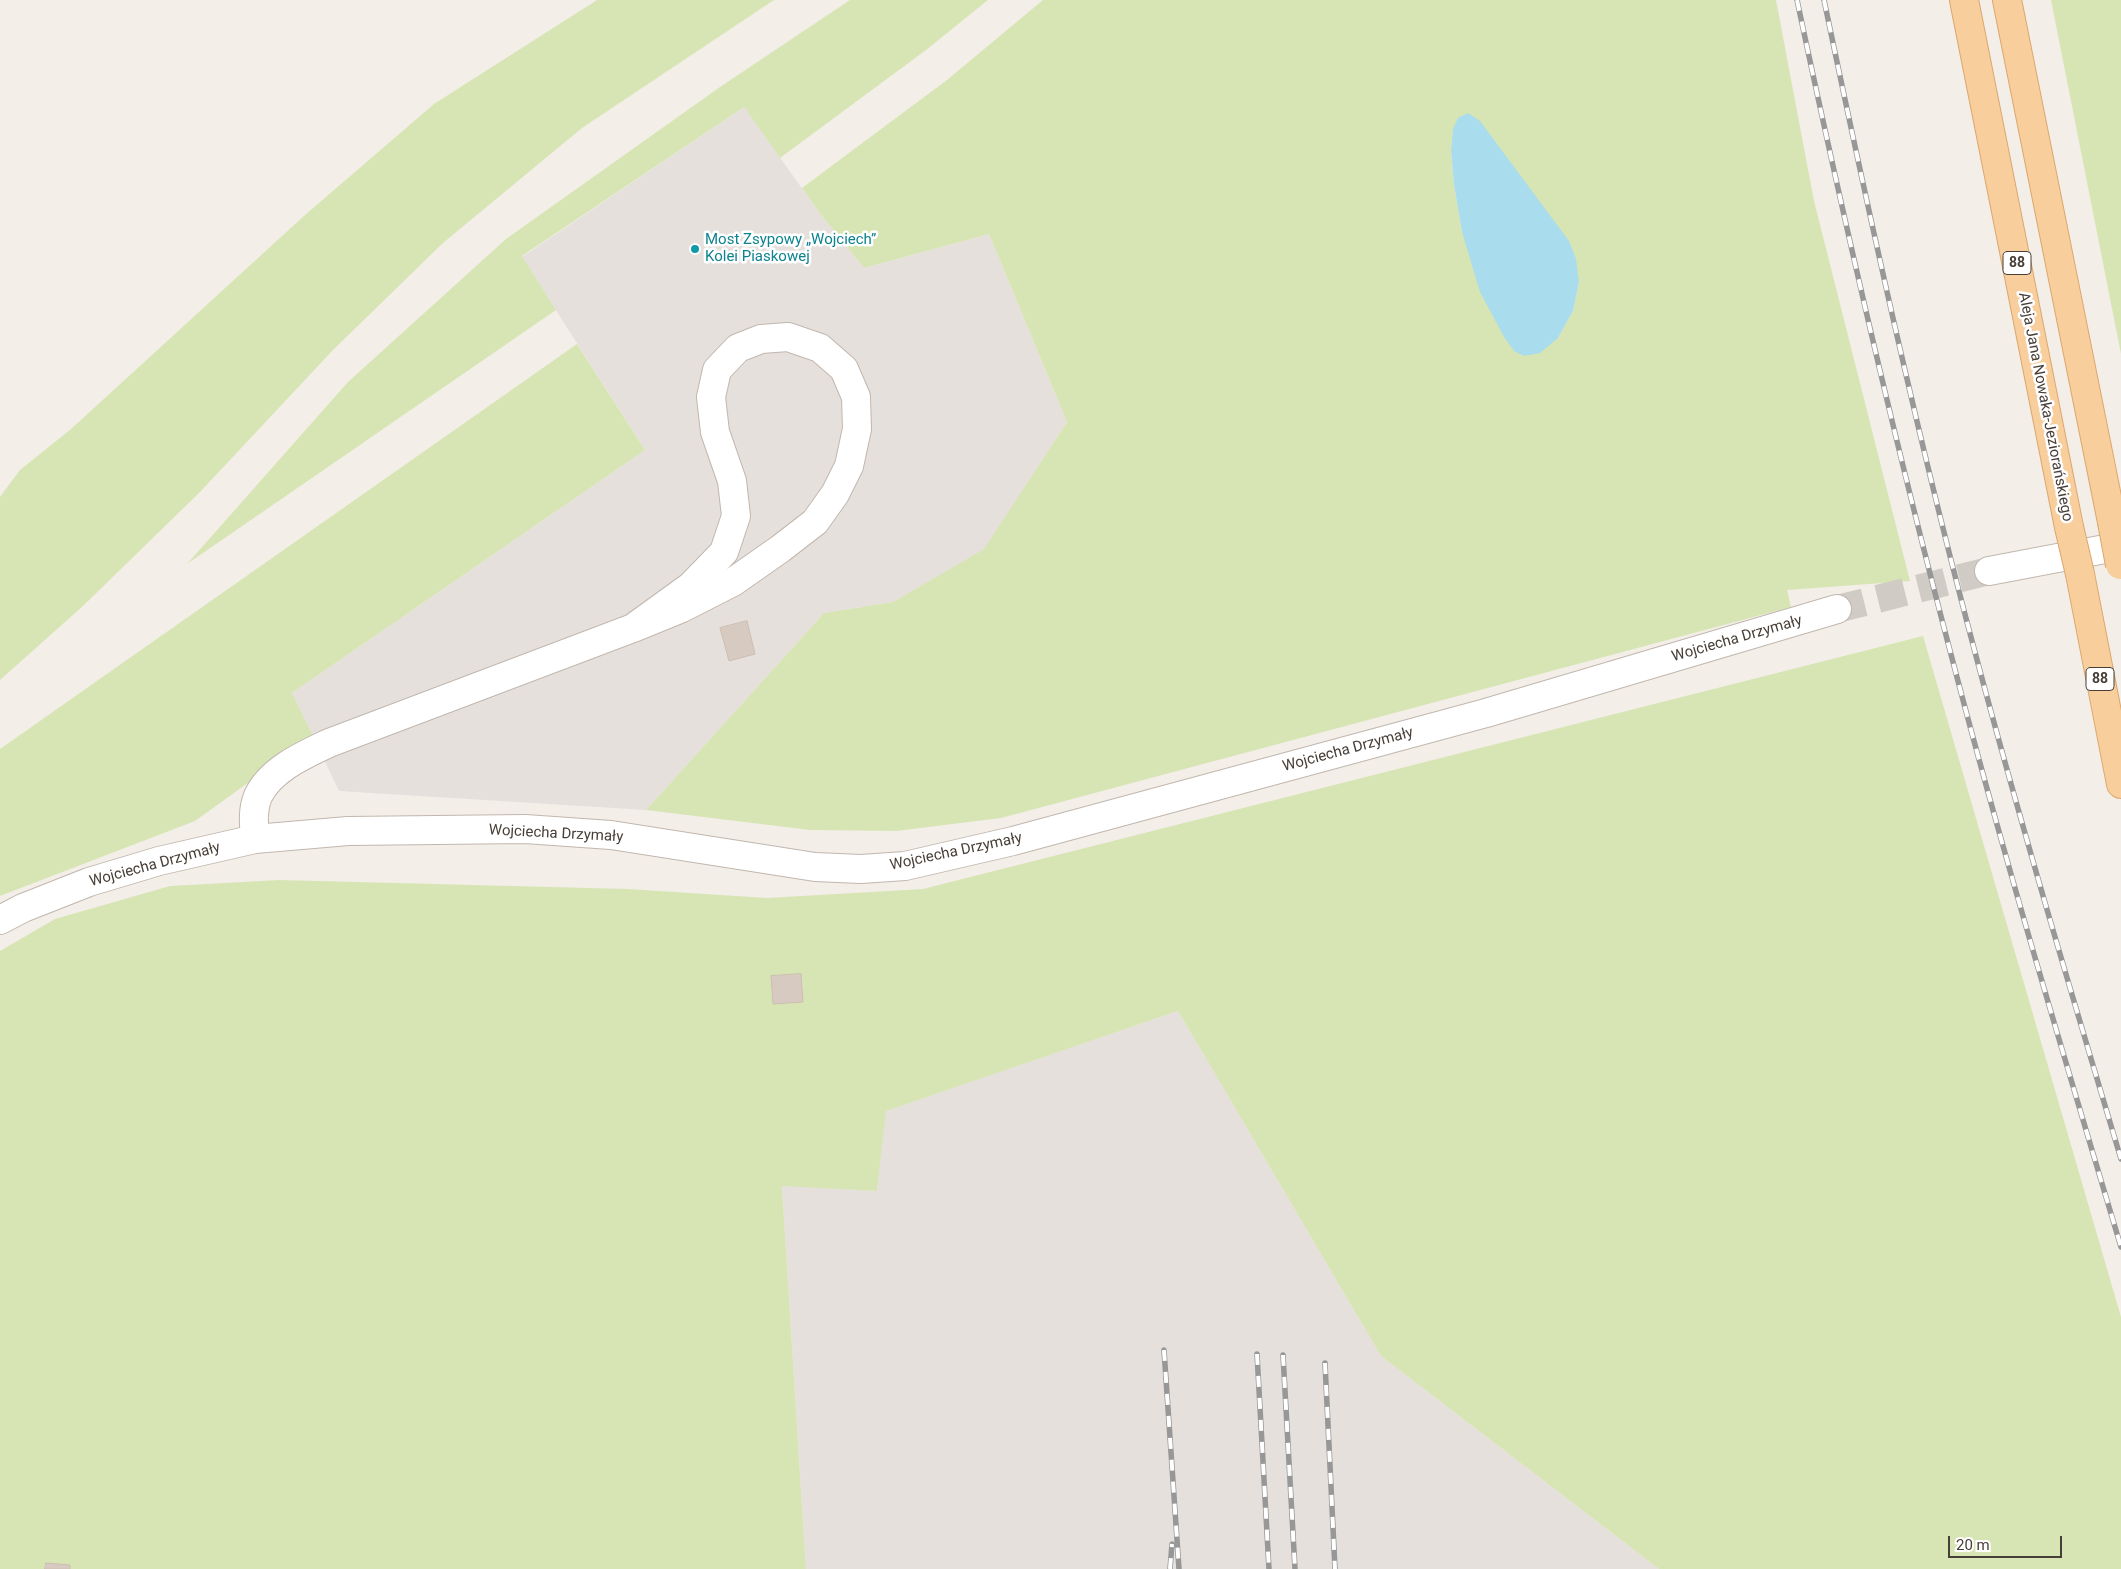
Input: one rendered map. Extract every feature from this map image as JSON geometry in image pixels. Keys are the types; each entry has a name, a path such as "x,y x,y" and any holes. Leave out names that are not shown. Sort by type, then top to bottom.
{"main road":[{"name":"Aleja Jana Nowaka-Jeziorańskiego","path":"1964,0 2121,784"},
{"path":"2007,0 2118,551"}],"street":[{"path":"255,839 254,817 258,796 273,777 295,760 329,743 633,628 682,608 733,582 780,550 815,522 836,494 849,466 857,429 856,397 844,369 820,348 788,337 761,339 738,348 717,370 711,397 715,432 732,481 736,516 724,552 691,586 633,628"},
{"path":"1989,571 2118,551"},
{"name":"Wojciecha Drzymały","path":"0,920 23,908 89,882 159,861 255,839 348,831 525,828 611,835 816,867 861,870 905,866 1013,841 1477,715 1837,609"}],"shaded area":[{"path":"744,107 821,215 864,268 989,234 1067,422 985,549 893,602 824,613 646,810 339,791 292,693 645,450 522,257"},
{"path":"1178,1011 1381,1356 1659,1569 806,1569 782,1185 877,1191 885,1111"}],"green space":[{"path":"597,0 774,0 582,128 443,243 333,350 200,492 83,606 0,680 0,497 20,470 71,429 305,215 434,104"},
{"path":"850,0 988,0 926,50 780,158 744,107 522,256 556,310 187,564 348,382 506,239 720,87"},
{"path":"1043,0 1776,0 1814,201 1910,581 1787,590 1791,607 1001,818 896,831 810,830 646,810 824,613 893,602 984,549 1067,422 989,234 864,268 821,215 802,188 947,80","holes":["1453,129 1579,282 1573,311 1558,338 1462,232 1454,185 1451,150"]},
{"path":"2051,0 2121,0 2121,354"},
{"path":"577,344 645,450 292,693 313,736 195,821 0,896 0,749"},
{"path":"1923,636 2121,1317 2121,1569 1659,1569 1381,1356 1178,1011 886,1111 877,1191 782,1186 806,1569 0,1569 0,951 55,919 170,886 279,880 628,889 767,898 923,889"}],"water":[{"path":"1468,113 1480,121 1569,241 1576,259 1579,282 1573,311 1558,338 1540,353 1524,356 1514,351 1504,337 1480,292 1462,232 1454,185 1451,150 1453,129 1458,118"}],"building":[{"path":"747,621 755,654 729,661 720,628"},
{"path":"801,974 803,1002 773,1004 771,976"},
{"path":"46,1563 70,1565 70,1569 45,1569"}],"tunnel":[{"path":"1837,609 1989,571"}],"railway":[{"path":"1797,0 1871,332 1972,735 2013,882 2121,1247"},
{"path":"1824,0 1896,329 1955,575 2028,845 2121,1159"},
{"path":"1164,1350 1179,1569"},
{"path":"1257,1354 1269,1569"},
{"path":"1283,1355 1295,1569"},
{"path":"1325,1363 1335,1569"},
{"path":"1170,1569 1172,1544"}],"place":[{"name":"Most Zsypowy „Wojciech” Kolei Piaskowej","path":"695,249"}]}
